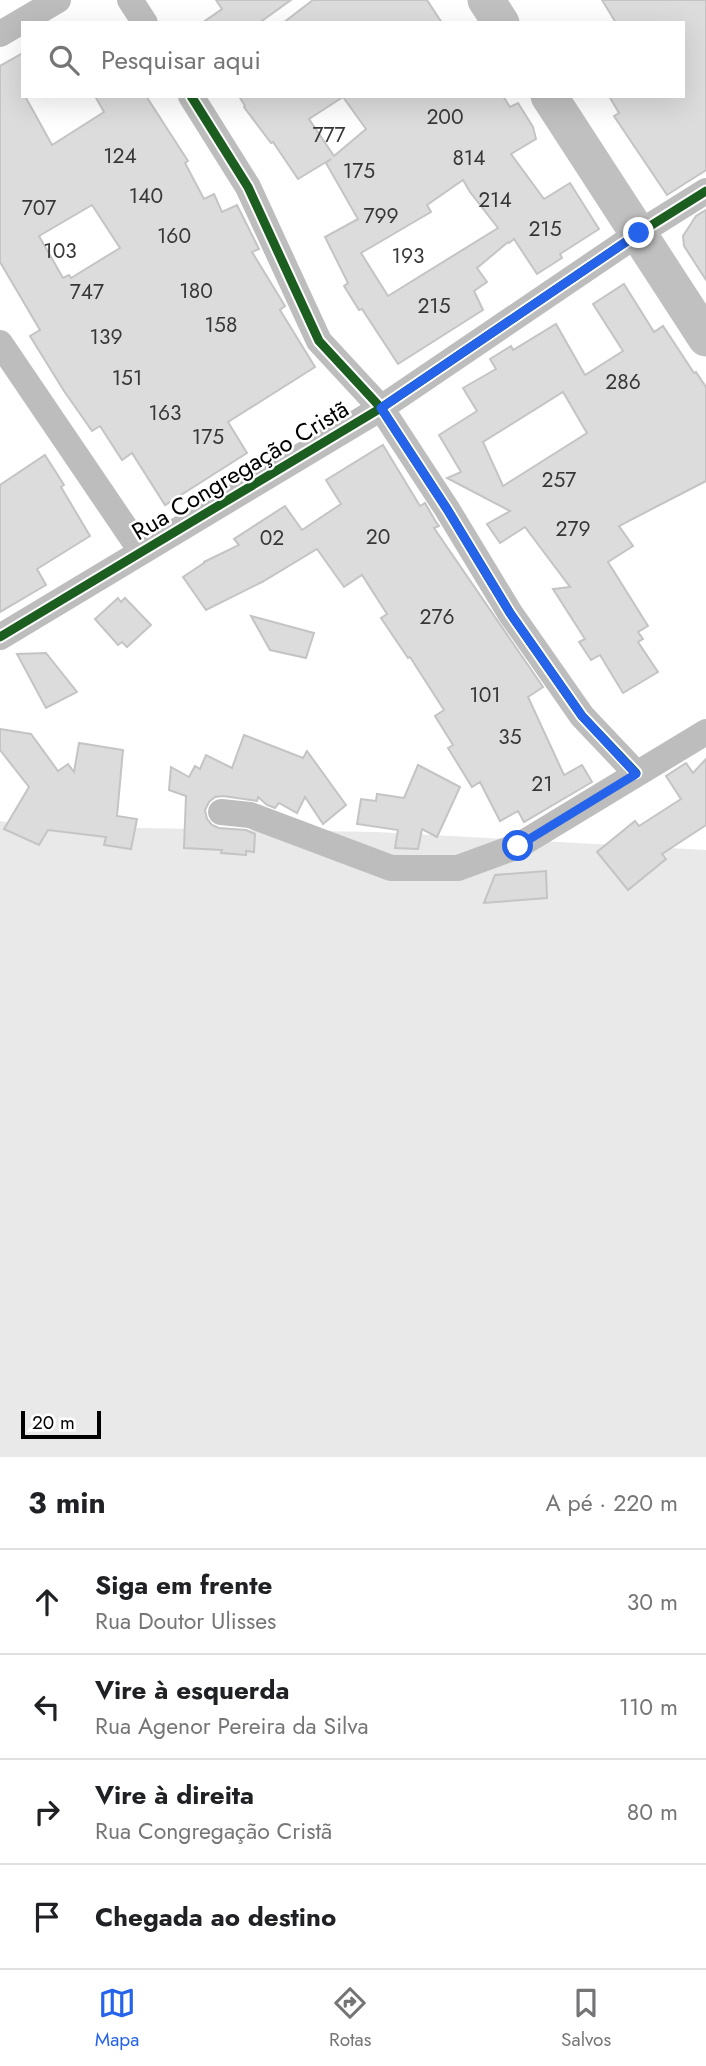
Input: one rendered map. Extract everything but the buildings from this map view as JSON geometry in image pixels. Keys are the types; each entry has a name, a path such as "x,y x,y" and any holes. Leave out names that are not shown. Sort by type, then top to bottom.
{"main road":[{"path":"486,0 500,21"},
{"path":"550,98 706,338"}],"street":[{"path":"22,21 58,0"},
{"path":"130,0 144,21"},
{"path":"0,34 21,22"},
{"path":"192,98 248,187 319,341 381,408 510,613 582,716 636,774"},
{"name":"Rua Congregação Cristã","path":"0,637 381,408 639,233 706,191"},
{"path":"0,343 141,551"},
{"path":"221,812 250,815 391,868 458,868 518,846 706,732"}],"shaded area":[{"path":"0,821 27,826 377,832 706,850 706,1457 0,1457"}],"cycle path":[{"path":"192,98 248,187 319,341 381,408 510,613 582,716 636,773"},
{"path":"0,637 381,408 639,233 706,191"}],"route":[{"path":"518,846 636,774 582,716 510,613 381,408 639,233"}]}
